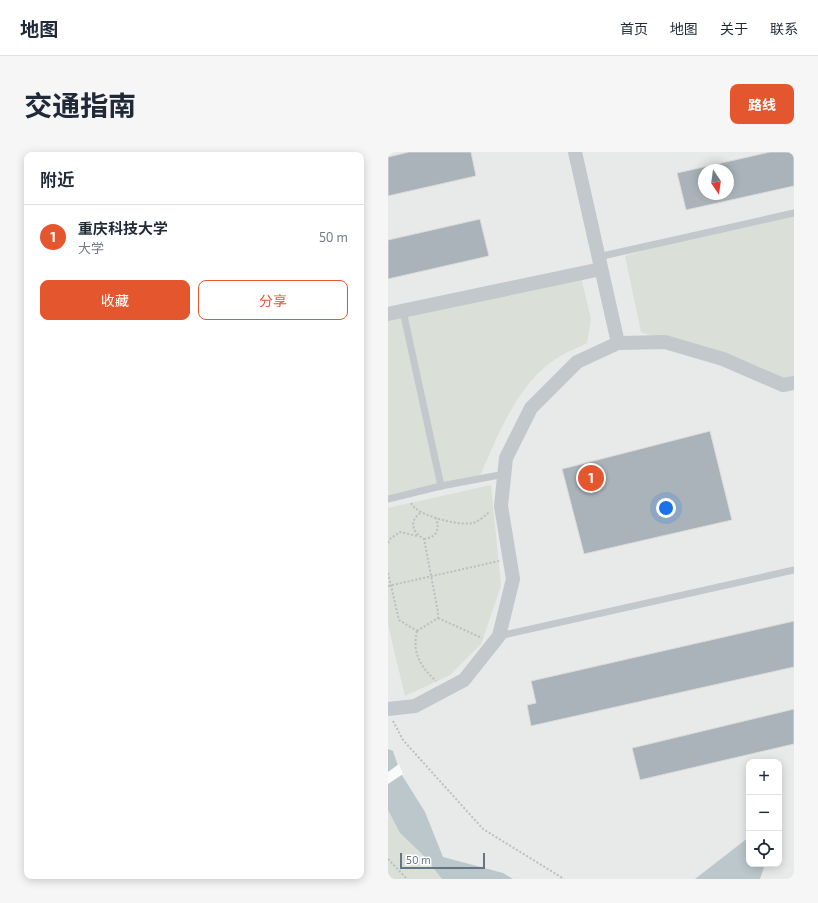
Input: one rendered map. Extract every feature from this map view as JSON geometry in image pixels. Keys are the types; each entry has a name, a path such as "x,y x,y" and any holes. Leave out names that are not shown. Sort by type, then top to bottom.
{"street":[{"path":"575,152 618,344"},
{"path":"388,314 600,263"},
{"path":"390,713 415,706 464,680 496,639 513,579 501,506 506,458 531,408 577,362 618,344 664,342 723,359 783,384 794,383"}],"lane":[{"path":"600,263 794,213"},
{"path":"403,311 441,486"},
{"path":"388,499 441,486 505,474"},
{"path":"496,639 794,570"}],"path":[{"path":"407,495 412,506 420,513 451,522 473,523 501,506"},
{"path":"420,513 414,518 412,526 415,533 420,537"},
{"path":"388,543 391,538 400,532 410,533 424,539 431,538 437,533 438,528 436,518"},
{"path":"424,539 432,576 438,618"},
{"path":"390,586 510,558"},
{"path":"388,573 399,620 417,631"},
{"path":"438,618 496,639"},
{"path":"438,618 417,631 414,644 419,659 425,670 446,690"},
{"path":"390,713 403,740 483,828 564,879"},
{"path":"388,859 407,879"}],"shaded area":[{"path":"388,152 794,152 794,879 388,879"},
{"path":"794,214 794,383 641,332 625,256 699,234"},
{"path":"580,273 591,319 587,343 559,357 545,367 533,379 511,410 480,476 388,499 388,314"},
{"path":"491,485 501,586 481,644 450,675 405,696 388,625 388,508"},
{"path":"388,749 393,751 400,772 425,812 443,857 503,873 513,879 442,879 424,856 400,833 388,810"},
{"path":"388,810 400,833 424,856 442,879 388,879"},
{"path":"746,839 746,867 764,867 760,879 695,879"}],"pier":[{"path":"399,764 403,774 388,784 388,772"}],"building":[{"path":"409,152 471,152 476,176 388,196 388,157"},
{"path":"770,152 794,152 794,186 734,199 734,164 717,164"},
{"path":"698,168 698,200 731,200 686,210 677,173"},
{"path":"480,219 489,256 388,279 388,240"},
{"path":"710,431 732,520 584,554 562,469"},
{"path":"794,621 794,667 531,726 527,705 536,703 531,681"},
{"path":"794,709 794,744 640,780 632,748"}],"place":[{"name":"重庆科技大学","path":"591,478"}]}
